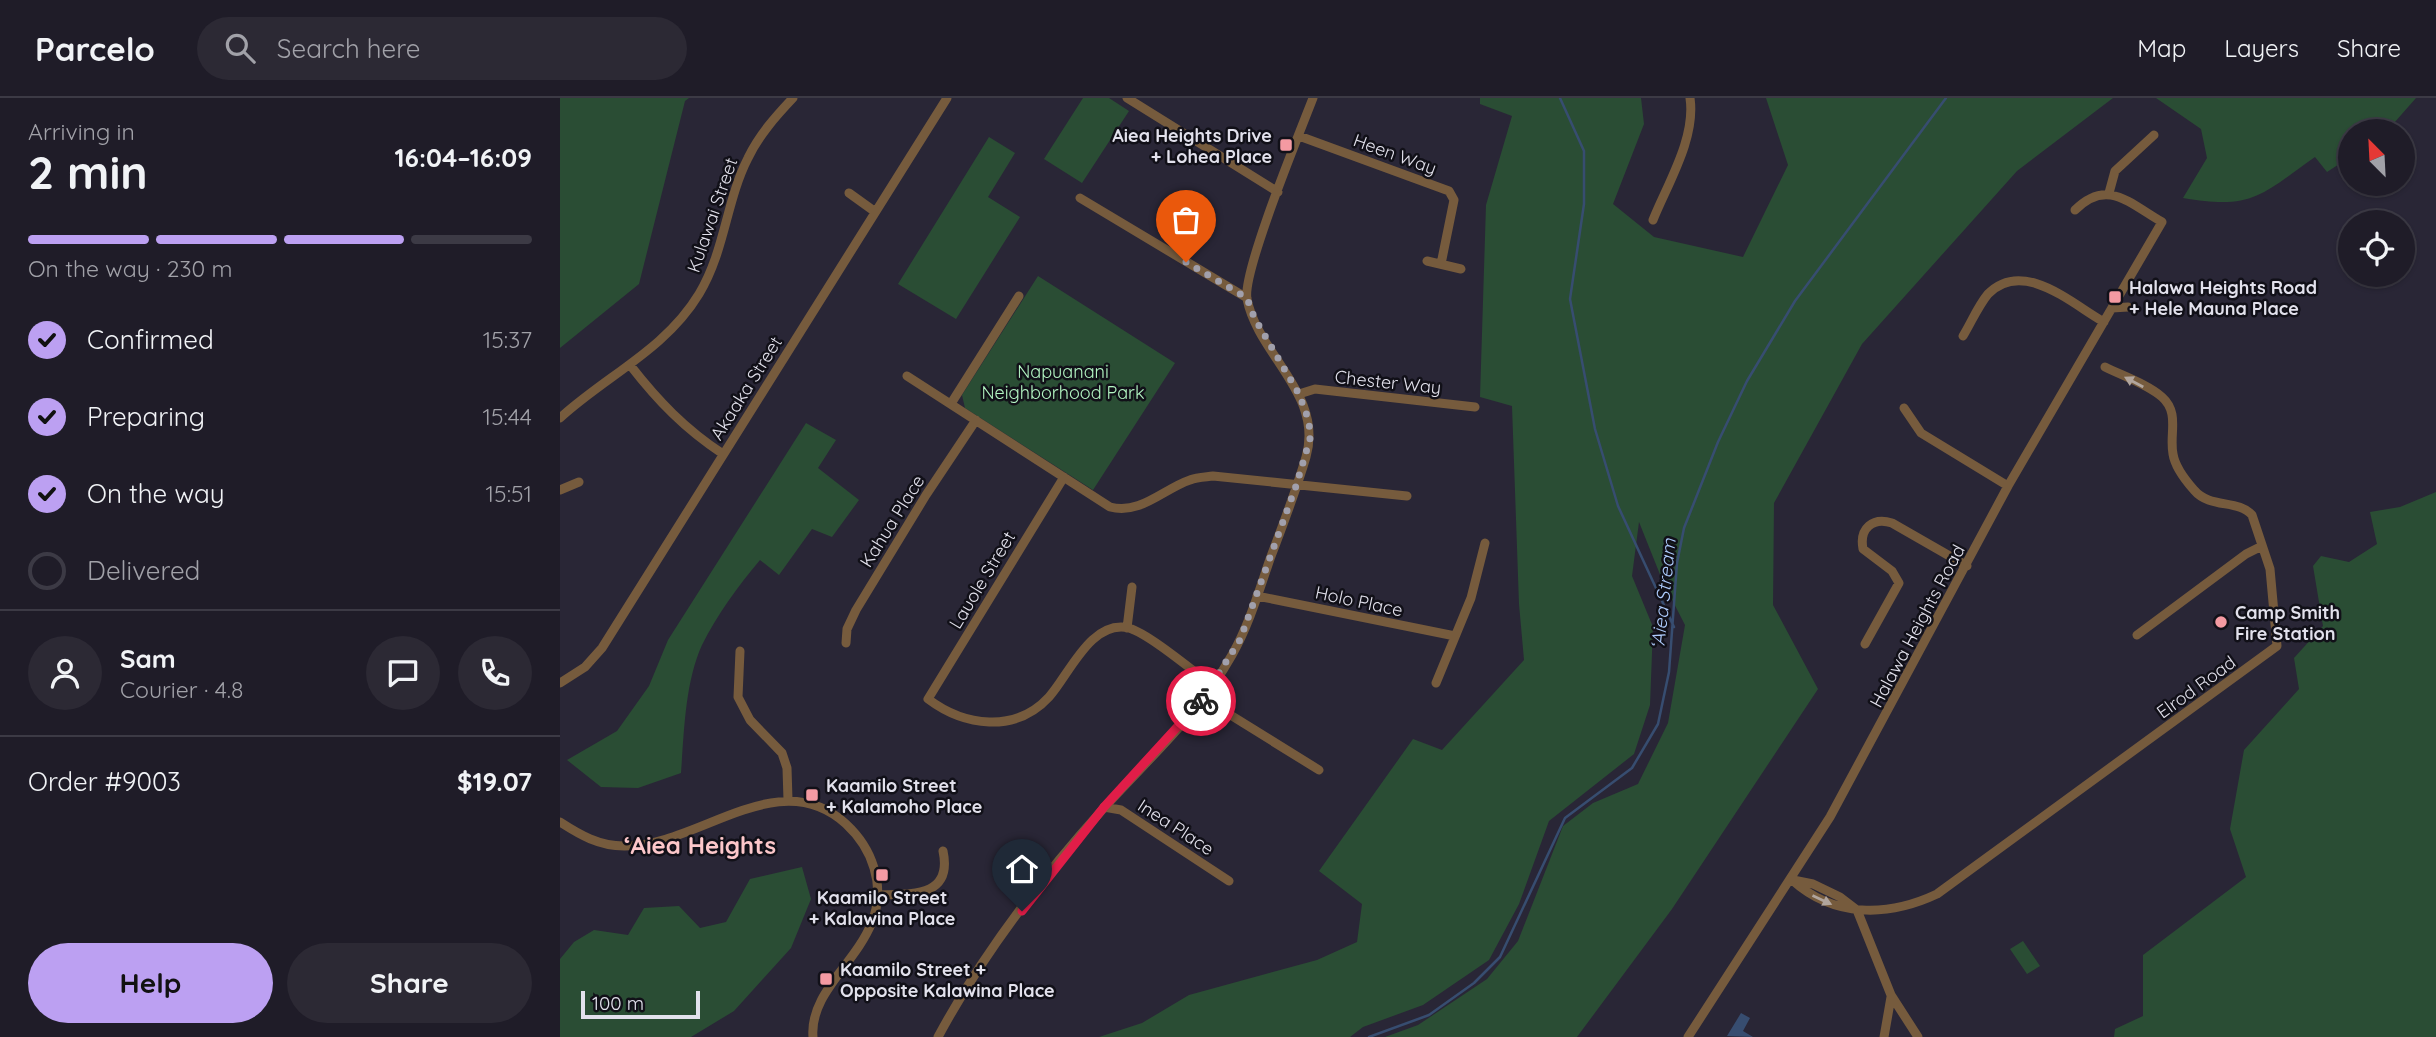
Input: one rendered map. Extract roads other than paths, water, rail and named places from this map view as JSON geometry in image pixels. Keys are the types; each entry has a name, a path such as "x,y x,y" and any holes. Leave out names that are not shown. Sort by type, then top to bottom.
{"street":[{"name":"Kulawai Street","path":"560,418 664,339 683,318 700,293 719,253 748,158 776,116 793,98"},
{"name":"Akaaka Street","path":"560,683 585,667 602,648 947,98"},
{"path":"1127,98 1278,192"},
{"path":"938,1037 977,972 1058,861 1203,698 1240,640 1296,486 1310,439 1309,421 1299,394 1254,317 1247,298 1253,263 1313,98"},
{"path":"1653,220 1687,136 1692,114 1690,98"},
{"path":"2075,209 2089,196 2109,193 2115,171 2154,135"},
{"name":"Heen Way","path":"1299,136 1449,191 1454,200 1441,264"},
{"path":"849,193 874,211"},
{"name":"Halawa Heights Road","path":"1688,1037 1792,880 1830,817 2008,486 2162,222 2109,193"},
{"path":"1080,198 1247,298"},
{"path":"1427,261 1461,269"},
{"path":"1963,336 1987,296 1999,285 2023,280 2039,283 2104,322"},
{"path":"952,402 1019,296"},
{"path":"2112,308 2128,307"},
{"path":"630,365 660,404 690,432 723,454"},
{"name":"Elrod Road","path":"1857,910 1875,912 1898,908 1937,894 2277,646 2270,569 2249,511 2205,499 2182,473 2172,453 2172,412 2163,398 2105,367"},
{"path":"907,376 952,402 1064,477 1120,509 1140,506 1192,479 1233,477 1296,486 1407,496"},
{"name":"Chester Way","path":"1299,394 1315,389 1475,407"},
{"path":"1904,408 1921,433 2008,486"},
{"name":"Kahua Place","path":"846,643 847,629 856,610 926,495 976,420"},
{"name":"Lauole Street","path":"1064,477 928,699 962,719 984,723 1010,720 1048,699 1099,634 1112,628 1127,628"},
{"path":"560,491 579,482"},
{"path":"1865,644 1899,583 1892,571 1863,549 1865,529 1873,522 1882,520 1892,523 1967,566"},
{"path":"1436,683 1471,598 1485,543"},
{"path":"2137,635 2246,554 2262,546"},
{"path":"1132,587 1127,628 1137,631 1212,685"},
{"name":"Holo Place","path":"1257,596 1455,636"},
{"path":"740,651 738,697 750,720 782,752 787,768 788,800"},
{"path":"1203,698 1319,770"},
{"path":"560,822 605,844 643,845 762,804 788,800 823,808 854,831 873,864 878,895 867,935 820,1003 813,1018 813,1037"},
{"name":"Inea Place","path":"1104,807 1121,810 1229,881"},
{"path":"878,895 915,894 932,888 944,869 943,851"},
{"path":"1792,880 1813,884 1840,897 1857,910 1891,995 1918,1037"},
{"path":"1884,1037 1891,995"}],"water":[{"path":"1741,1013 1750,1018 1743,1031 1753,1037 1727,1036"}],"waterway":[{"path":"1560,98 1584,151 1584,204 1570,299 1595,429 1618,506 1674,627"},
{"name":"ʻAiea Stream","path":"1369,1037 1429,1015 1474,983 1500,957 1565,818 1632,768 1658,724 1669,672 1677,563 1684,528 1718,442 1747,381 1795,301 1946,98"}],"place":[{"name":"Aiea Heights Drive + Lohea Place","path":"1286,145"},
{"name":"Halawa Heights Road + Hele Mauna Place","path":"2115,297"},
{"name":"Camp Smith Fire Station","path":"2221,622"},
{"name":"Kaamilo Street + Kalamoho Place","path":"812,795"},
{"name":"Kaamilo Street + Kalawina Place","path":"882,875"},
{"name":"Kaamilo Street + Opposite Kalawina Place","path":"826,979"}],"district":[{"name":"ʻAiea Heights","path":"700,845"}],"park label":[{"name":"Napuanani Neighborhood Park","path":"1063,381"}]}
